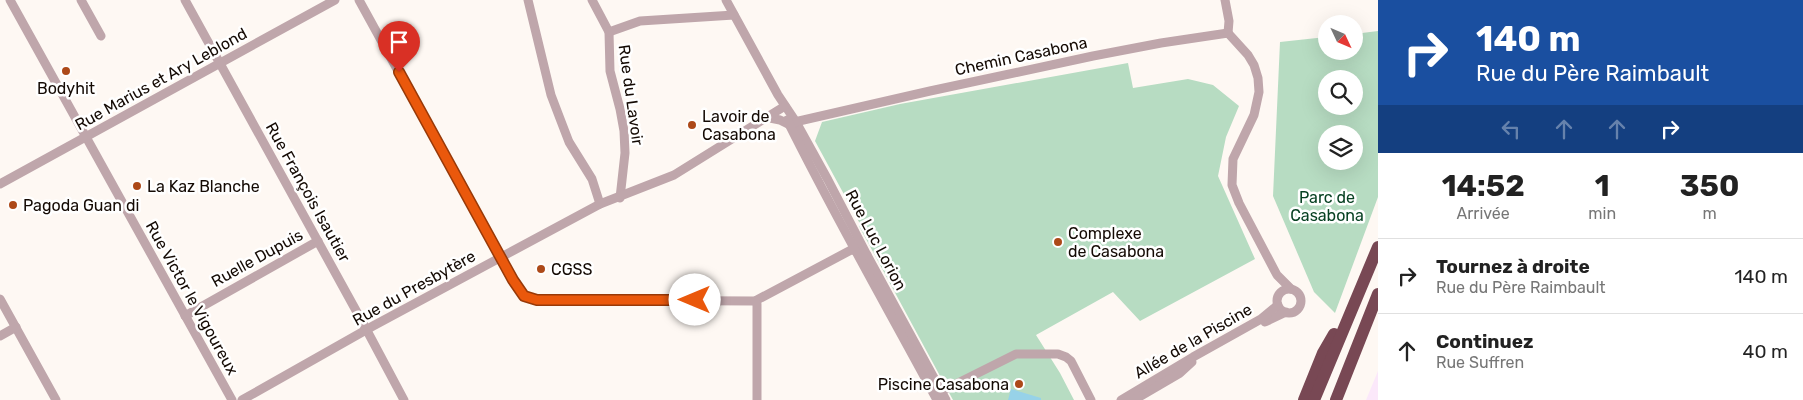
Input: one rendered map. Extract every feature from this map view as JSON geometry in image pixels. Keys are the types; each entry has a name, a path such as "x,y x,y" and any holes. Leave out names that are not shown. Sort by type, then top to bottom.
{"highway":[{"path":"1314,400 1378,247"},
{"path":"1304,400 1323,353 1368,270"},
{"path":"1336,400 1378,294"}],"street":[{"name":"Rue Victor le Vigoureux","path":"10,0 232,400"},
{"path":"81,0 101,36"},
{"name":"Rue François Isautier","path":"185,0 404,400"},
{"name":"Rue Marius et Ary Leblond","path":"0,184 335,0"},
{"path":"359,0 524,296 537,300 755,301 849,251 855,250 867,255"},
{"path":"528,0 551,95 569,142 592,179 600,204"},
{"name":"Rue du Lavoir","path":"592,0 609,32 610,71 624,130 620,198"},
{"name":"Rue Luc Lorion","path":"726,0 783,107 828,180 937,395"},
{"path":"1225,0 1229,21 1228,33 1248,55 1254,66 1258,78 1259,92 1254,115 1233,160 1232,185 1277,275 1291,289 1298,293 1300,301 1298,308 1294,311 1286,312 1278,304 1280,293 1277,275"},
{"path":"609,32 640,21 734,15"},
{"name":"Chemin Casabona","path":"793,124 930,91 1093,56 1228,33"},
{"name":"Rue du Presbytère","path":"242,400 600,204 620,198 674,175 783,107"},
{"path":"765,117 793,124"},
{"name":"Rue Luc Lorion","path":"793,124 820,187 937,395 946,400"},
{"name":"Ruelle Dupuis","path":"185,316 318,241"},
{"path":"1280,293 1291,289"},
{"path":"0,299 56,400"},
{"path":"755,301 757,304 757,400"},
{"name":"Allée de la Piscine","path":"1122,400 1193,357 1261,320 1278,304"},
{"name":"Allée de la Piscine","path":"1134,400 1180,372 1195,360 1286,312"},
{"path":"0,336 16,327"},
{"path":"937,395 1016,354 1058,354 1070,361 1091,400"}],"shaded area":[{"path":"1378,371 1378,400 1366,400"}],"green space":[{"name":"Parc de Casabona","path":"1378,31 1378,197 1335,313 1314,292 1273,196 1280,42 1318,38 1318,60 1363,60 1363,33"},
{"name":"Complexe de Casabona","path":"1128,63 1133,88 1188,79 1213,85 1239,106 1226,137 1218,176 1255,259 1140,321 1113,292 1036,335 1060,373 1074,400 953,400 815,141 822,122 900,104"}],"water":[{"path":"1011,389 1041,398 1041,400 1008,400"}],"place":[{"name":"Bodyhit","path":"66,71"},
{"name":"Lavoir de Casabona","path":"692,125"},
{"name":"La Kaz Blanche","path":"137,186"},
{"name":"Pagoda Guan di","path":"13,205"},
{"name":"Complexe de Casabona","path":"1058,242"},
{"name":"CGSS","path":"541,269"},
{"name":"Piscine Casabona","path":"1019,384"}],"route":[{"path":"399,72 513,280 524,296 537,300 695,300"}]}
